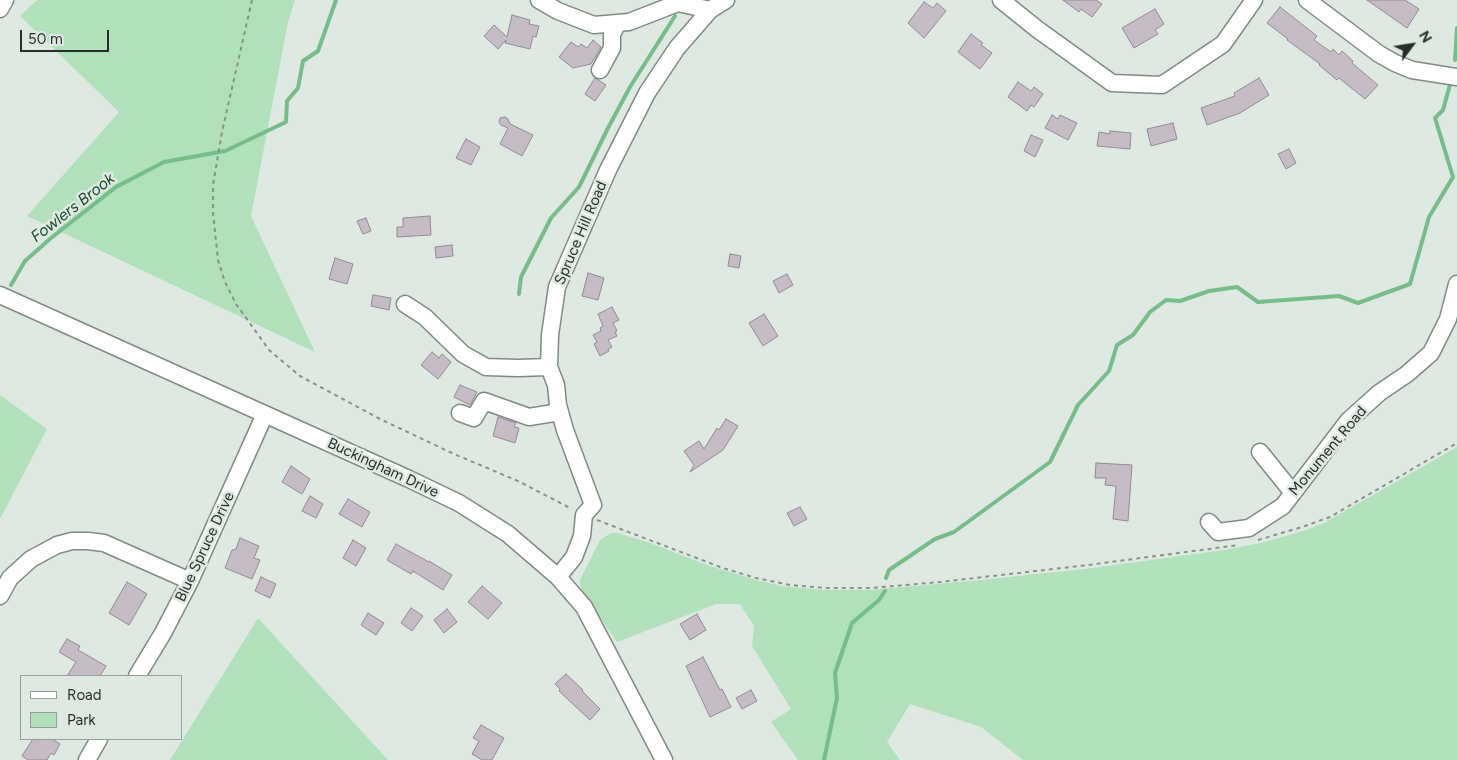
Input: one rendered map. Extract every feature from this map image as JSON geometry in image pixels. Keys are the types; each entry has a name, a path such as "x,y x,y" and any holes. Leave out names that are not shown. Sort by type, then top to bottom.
{"street":[{"path":"0,9 5,0"},
{"path":"539,0 594,25 615,28"},
{"name":"Spruce Hill Road","path":"558,577 570,564 577,550 582,536 584,516 593,505 560,412 556,385 549,367 550,335 557,287 608,170 647,93 677,48 710,10 726,0"},
{"path":"1001,0 1037,29 1112,83 1162,85 1223,44 1254,0"},
{"path":"1307,0 1379,54 1394,63 1412,70 1457,77"},
{"path":"591,36 678,3 710,10"},
{"path":"600,70 612,48 615,28"},
{"name":"Monument Road","path":"1209,522 1218,532 1248,528 1283,506 1348,421 1379,393 1407,374 1431,353 1448,319 1457,284"},
{"name":"Buckingham Drive","path":"0,295 458,503 508,534 558,577 584,607 664,760"},
{"path":"405,304 425,317 463,354 486,367 549,367"},
{"path":"460,413 474,418 484,401 529,418 560,412"},
{"name":"Blue Spruce Drive","path":"138,675 163,633 190,581 265,414"},
{"path":"1260,452 1293,493"},
{"path":"0,596 10,578 31,559 57,545 72,542 104,543 190,581"},
{"path":"87,760 99,740"}],"path":[{"path":"252,0 222,132 213,186 213,213 218,260 225,282 236,304 269,350 300,376 387,422 518,482 584,516 723,568 756,578 790,585 826,588 871,588 940,582 1098,564 1244,543"},
{"path":"1252,541 1330,517 1457,443"}],"green space":[{"path":"37,0 295,0 288,22 251,216 315,352 27,216 119,112 20,16"},
{"path":"0,395 47,429 0,519"},
{"path":"1457,447 1457,760 1023,760 981,727 910,704 887,742 900,760 798,760 771,722 791,709 752,646 754,626 740,604 716,604 617,642 580,585 580,580 600,540 611,533 618,533 650,543 710,566 756,580 782,586 823,590 869,590 981,580 1093,568 1224,550 1261,543 1324,523"},
{"path":"258,618 388,760 170,760"}],"building":[{"path":"1063,0 1096,0 1102,4 1092,17 1081,9 1079,12"},
{"path":"1367,0 1405,0 1419,9 1407,28"},
{"path":"924,2 933,8 937,3 946,11 924,38 908,23"},
{"path":"1280,7 1317,36 1314,40 1331,52 1333,49 1339,55 1342,51 1353,61 1352,63 1378,85 1365,99 1339,78 1337,80 1320,64 1267,23"},
{"path":"1155,9 1164,24 1155,30 1158,34 1134,48 1122,28"},
{"path":"512,15 530,20 529,24 539,26 536,37 533,36 530,49 505,43 506,40 498,49 484,36 494,25 507,37"},
{"path":"971,34 992,53 980,69 958,52"},
{"path":"593,40 601,47 591,64 573,68 559,57 571,42 578,47 581,44 587,48"},
{"path":"595,78 606,85 595,101 585,94"},
{"path":"1259,78 1269,95 1240,113 1207,125 1201,108 1235,96 1234,93"},
{"path":"1018,82 1031,91 1034,87 1043,94 1034,107 1031,105 1027,111 1008,97"},
{"path":"1052,115 1058,119 1060,115 1077,123 1068,140 1045,128"},
{"path":"505,117 510,124 533,135 522,156 500,144 508,128 499,122 500,118"},
{"path":"1173,123 1177,139 1151,146 1147,129"},
{"path":"1110,131 1131,133 1130,149 1097,146 1099,132 1110,134"},
{"path":"1031,135 1043,140 1035,157 1024,151"},
{"path":"466,139 480,147 471,165 456,158"},
{"path":"1289,149 1296,163 1286,169 1278,154"},
{"path":"430,216 431,235 397,237 397,227 403,227 403,218"},
{"path":"366,218 371,231 363,234 357,221"},
{"path":"452,245 453,256 436,258 435,247"},
{"path":"730,254 741,256 739,268 728,266"},
{"path":"335,258 353,264 347,284 329,279"},
{"path":"588,273 604,278 598,300 582,296"},
{"path":"787,274 793,285 779,293 773,281"},
{"path":"373,295 391,298 389,310 371,306"},
{"path":"612,307 619,320 613,323 617,336 608,340 612,347 600,356 594,344 597,342 593,335 601,331 600,328 603,326 598,314"},
{"path":"764,314 778,336 763,346 749,323"},
{"path":"432,352 439,358 442,354 451,362 438,379 421,365"},
{"path":"460,385 477,392 470,405 454,397"},
{"path":"498,417 516,423 514,427 519,428 515,443 493,436"},
{"path":"726,419 738,426 723,450 690,472 694,465 684,451 699,441 704,449 717,428 719,430"},
{"path":"1096,463 1132,465 1128,521 1113,519 1116,486 1105,485 1106,478 1095,478"},
{"path":"291,466 310,479 302,494 282,482"},
{"path":"310,496 323,504 316,518 302,511"},
{"path":"348,499 370,512 362,527 339,514"},
{"path":"800,507 807,519 794,526 787,513"},
{"path":"240,538 259,546 254,558 260,560 252,579 225,568 232,550 236,549"},
{"path":"353,540 366,548 356,566 343,558"},
{"path":"396,544 452,575 443,590 413,571 411,574 387,560"},
{"path":"261,577 276,584 270,598 255,591"},
{"path":"127,582 147,594 129,625 109,613"},
{"path":"482,586 502,603 488,619 468,602"},
{"path":"411,608 423,616 412,631 401,623"},
{"path":"447,609 457,622 444,633 434,620"},
{"path":"368,613 384,623 376,635 361,625"},
{"path":"697,614 706,630 690,640 680,624"},
{"path":"67,639 80,646 78,650 106,666 101,675 68,675 76,662 59,652"},
{"path":"703,657 731,707 710,717 686,666"},
{"path":"566,674 600,709 590,720 559,691 560,689 555,684"},
{"path":"751,690 757,701 742,709 736,698"},
{"path":"481,725 504,738 492,760 482,760 472,754 479,741 473,738"},
{"path":"32,740 54,740 60,744 54,755 51,753 47,760 28,760 22,756"}],"waterway":[{"name":"Fowlers Brook","path":"11,285 25,261 116,187 164,162 225,151 286,122 287,101 298,88 303,61 318,51 336,0"},
{"path":"519,294 521,277 551,218 579,187 630,87 675,16"},
{"path":"1455,60 1457,28"},
{"path":"886,578 889,570 935,539 954,532 1050,462 1078,405 1109,371 1117,345 1133,335 1150,312 1166,300 1180,301 1209,291 1237,287 1258,302 1339,296 1358,303 1410,284 1429,217 1453,177 1435,118 1443,110 1451,81"},
{"path":"824,760 837,698 835,673 852,623 879,600 885,591"}]}
